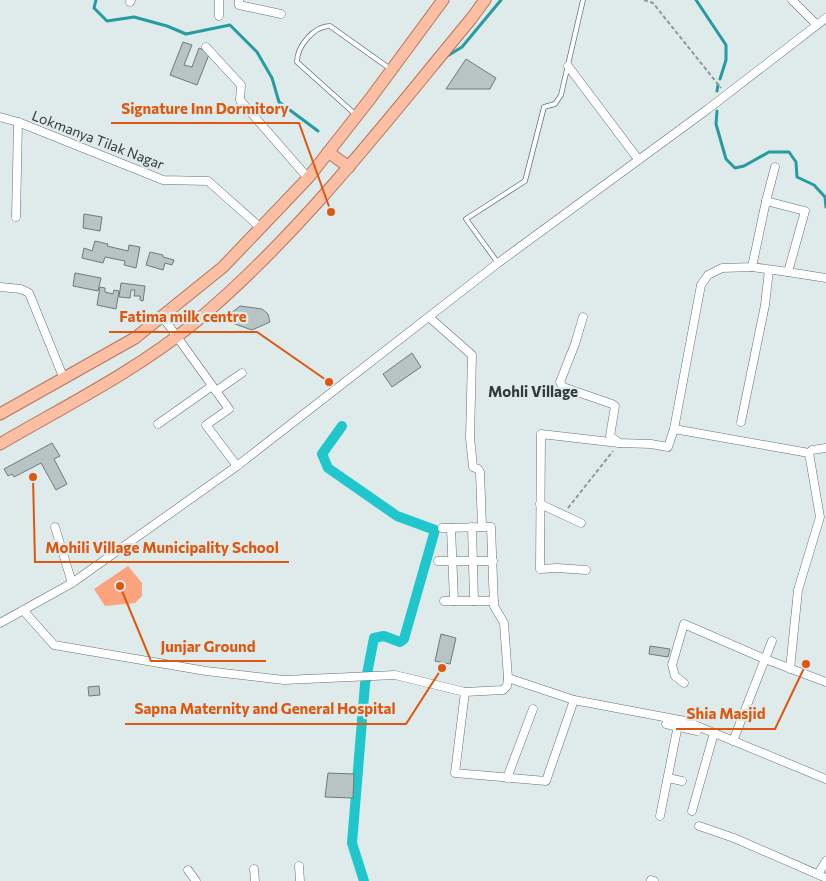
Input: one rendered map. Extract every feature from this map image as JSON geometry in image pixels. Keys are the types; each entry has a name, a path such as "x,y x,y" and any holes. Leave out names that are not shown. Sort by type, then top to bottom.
{"main road":[{"path":"0,414 135,338 223,267 308,178 392,70 442,0"},
{"path":"0,444 144,360 193,324 255,267 327,193 485,0"},
{"path":"328,152 349,167"}],"street":[{"path":"218,16 219,0"},
{"path":"239,0 238,5 281,14"},
{"path":"792,0 817,25"},
{"path":"0,623 72,583 237,466 430,318 498,263 826,18"},
{"path":"206,46 241,85 240,100 308,178"},
{"path":"568,66 638,159"},
{"name":"Lokmanya Tilak Nagar","path":"0,117 18,122 163,180 208,181 261,228"},
{"path":"16,217 18,122"},
{"path":"752,267 775,167"},
{"path":"766,201 805,212 788,272"},
{"path":"586,570 540,569 541,434 668,447 674,429 701,285 708,275 722,268 752,267 826,278"},
{"path":"741,422 765,305 769,270"},
{"path":"0,287 21,289 29,293 64,379"},
{"path":"162,316 229,409 206,425 237,466"},
{"path":"583,317 560,382 563,387 615,406 610,436 619,443"},
{"path":"430,318 472,355 470,438 473,467 480,472 482,526"},
{"path":"158,424 242,372"},
{"path":"674,429 809,453 812,450 826,448"},
{"path":"790,669 798,590 820,517 809,453"},
{"path":"540,504 581,523"},
{"path":"55,527 72,583"},
{"path":"472,527 474,601"},
{"path":"23,610 54,645 206,671 284,680 395,675 465,692 503,690 507,686 508,678 504,623 494,606 491,527 442,528"},
{"path":"452,528 454,601"},
{"path":"438,561 493,560"},
{"path":"444,601 494,601"},
{"path":"684,683 675,676 672,665 684,624 790,669 826,682"},
{"path":"733,741 772,641"},
{"path":"508,678 574,700 679,723 714,733 826,779"},
{"path":"465,692 455,773 546,781 574,700"},
{"path":"507,778 533,709"},
{"path":"660,816 679,723"},
{"path":"666,724 679,723 698,731"},
{"path":"692,811 714,733"},
{"path":"668,778 682,781"},
{"path":"699,826 734,838 822,876 826,861"},
{"path":"299,866 300,881"},
{"path":"254,869 255,881"},
{"path":"188,870 196,881"}],"lane":[{"path":"498,263 466,219 525,181 544,107 555,104 561,95 582,0"},
{"path":"357,116 296,62 299,50 316,29 330,26 392,70"}],"path":[{"path":"644,0 653,3 726,94"},
{"path":"563,515 619,443"}],"shaded area":[{"path":"128,566 142,583 142,596 135,603 105,606 94,589"}],"building":[{"path":"183,42 192,45 184,65 192,67 199,48 210,52 197,85 170,75"},
{"path":"466,59 496,78 490,89 446,89"},
{"path":"84,214 102,217 100,231 83,228"},
{"path":"95,241 128,251 129,245 140,247 136,268 124,265 125,261 105,257 103,263 82,258 84,248 92,251"},
{"path":"150,252 174,260 172,265 165,263 163,270 146,265"},
{"path":"75,273 101,278 98,291 73,286"},
{"path":"121,283 145,286 143,301 140,300 140,296 134,296 135,290 131,290 130,298 119,297"},
{"path":"100,287 105,288 105,292 113,294 114,290 119,291 116,309 97,305"},
{"path":"240,306 262,309 268,314 270,322 252,330 232,323 230,314"},
{"path":"412,353 421,367 392,387 383,374"},
{"path":"52,443 60,456 54,459 67,484 56,490 41,463 14,477 12,474 8,476 4,469"},
{"path":"441,634 456,638 450,664 435,661"},
{"path":"650,646 670,649 668,657 649,654"},
{"path":"99,686 100,695 89,696 88,687"},
{"path":"328,773 354,774 353,798 325,797"}],"waterway":[{"path":"96,0 94,8 107,21 134,17 167,26 186,34 230,25 257,52 272,78 279,102 318,131"},
{"path":"444,58 462,47 501,0"},
{"path":"696,0 726,45 726,60 720,79"},
{"path":"717,91 718,85"},
{"path":"717,111 716,124 726,159 735,168 744,166 769,152 789,152 796,162 797,177 814,185 825,197 826,207"},
{"path":"342,426 322,454 328,468 397,516 435,530 404,639 400,642 384,636 374,638 365,684 352,843 364,881"}],"place":[{"name":"Signature Inn Dormitory","path":"331,212"},
{"name":"Fatima milk centre","path":"329,382"},
{"name":"Mohili Village Municipality School","path":"33,477"},
{"name":"Junjar Ground","path":"120,586"},
{"name":"Shia Masjid","path":"806,664"},
{"name":"Sapna Maternity and General Hospital","path":"442,668"}],"district":[{"name":"Mohli Village","path":"533,392"}]}
